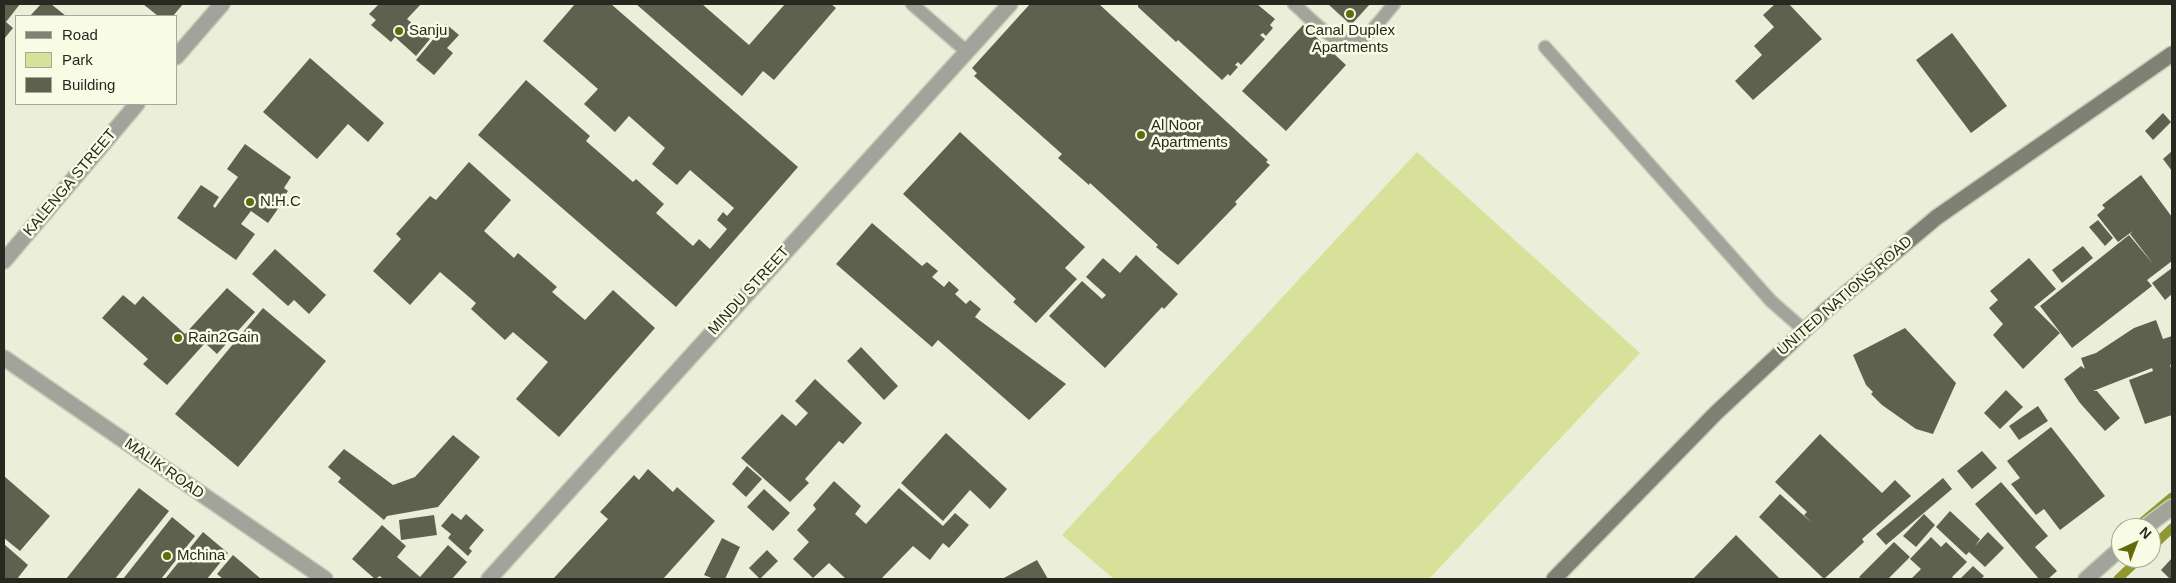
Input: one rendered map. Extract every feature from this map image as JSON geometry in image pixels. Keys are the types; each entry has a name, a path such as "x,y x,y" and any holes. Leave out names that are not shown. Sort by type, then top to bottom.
{"street":[{"path":"178,55 222,4"},
{"name":"MINDU STREET","path":"489,579 1010,4"},
{"name":"UNITED NATIONS ROAD","path":"1554,579 1716,413 1804,330 1937,217 2172,54"},
{"name":"KALENGA STREET","path":"4,261 136,105"},
{"name":"MALIK ROAD","path":"4,358 325,579"},
{"path":"2158,518 2172,508"},
{"path":"2086,579 2111,557"}],"lane":[{"path":"912,4 966,51"},
{"path":"1294,4 1337,40 1351,42 1363,37 1394,4"},
{"path":"1545,47 1771,302 1804,330"}],"green space":[{"path":"1417,152 1640,353 1429,579 1114,579 1062,535"}],"building":[{"path":"4,4 20,4 6,22 13,28 4,39"},
{"path":"41,4 51,4 65,15 31,15"},
{"path":"143,4 183,4 174,15 157,15"},
{"name":"Sanju","path":"379,4 421,4 407,19 430,39 416,56 395,37 391,42 371,25 376,20 369,14"},
{"path":"575,4 611,4 798,167 676,307 478,135 526,80 590,136 586,141 633,182 636,179 664,204 656,213 693,246 699,239 710,249 727,229 717,220 723,212 727,216 734,208 690,170 677,185 652,164 665,148 629,116 615,132 584,104 598,89 543,41"},
{"path":"636,4 702,4 749,45 785,4 831,4 836,8 774,80 763,71 742,96"},
{"name":"Al Noor Apartments","path":"1030,4 1099,4 1268,160 1266,162 1270,165 1235,202 1237,204 1178,265 1156,247 1158,245 1090,183 1089,185 1058,158 1062,154 974,76 977,73 972,68"},
{"path":"1138,4 1257,4 1275,19 1270,25 1273,28 1266,36 1263,33 1260,35 1265,39 1241,65 1238,62 1235,65 1238,67 1230,76 1228,74 1222,80 1178,40 1176,42 1138,7"},
{"name":"Canal Duplex Apartments","path":"1328,4 1370,4 1351,25"},
{"path":"1775,4 1789,4 1822,39 1753,100 1735,81 1762,55 1754,46 1774,27 1763,15"},
{"path":"446,24 459,35 447,48 453,53 434,75 416,60"},
{"path":"1303,25 1346,65 1286,131 1242,91"},
{"path":"1952,33 2007,106 1971,133 1916,60"},
{"name":"N.H.C","path":"310,58 384,123 368,142 348,124 317,159 263,112"},
{"path":"2163,113 2171,122 2153,140 2145,131"},
{"path":"960,132 1085,247 1065,268 1077,279 1036,323 1013,302 1016,299 903,194"},
{"name":"N.H.C","path":"245,144 291,177 284,188 288,191 280,202 282,203 268,223 251,211 241,224 255,234 236,260 177,218 201,185 219,197 213,206 215,208 238,177 227,169"},
{"path":"2172,151 2172,171 2163,159"},
{"path":"469,162 511,200 484,231 514,258 518,253 557,287 552,292 585,320 613,290 655,328 559,437 516,399 548,362 513,332 505,340 471,309 476,303 440,272 410,305 373,271 401,239 396,234 430,196 436,200"},
{"path":"2141,175 2172,217 2172,261 2147,280 2152,286 2072,348 2040,306 2129,235 2154,265 2130,234 2133,231 2118,242 2097,215 2105,208 2102,205"},
{"path":"2098,220 2113,238 2105,246 2089,227"},
{"path":"872,223 922,266 927,262 938,271 932,277 944,287 949,281 959,290 955,294 966,304 970,300 981,309 975,317 1066,384 1029,420 938,340 932,347 836,264"},
{"path":"2083,246 2093,258 2062,283 2052,270"},
{"path":"275,249 326,295 309,314 294,300 288,306 252,274"},
{"path":"1136,255 1178,294 1164,309 1162,307 1105,368 1049,316 1082,281 1102,299 1106,295 1086,277 1103,258 1120,273"},
{"path":"2029,258 2056,289 2034,307 2060,333 2023,369 1993,335 2003,324 1989,308 1998,300 1990,291"},
{"path":"2172,268 2172,294 2165,300 2152,283"},
{"name":"Rain2Gain","path":"227,288 255,312 217,354 205,343 167,385 143,364 148,359 102,318 123,295 135,305 143,296 185,334"},
{"path":"263,308 326,361 238,467 175,414"},
{"path":"2156,320 2163,339 2172,336 2172,364 2170,365 2172,371 2172,415 2145,424 2129,380 2153,371 2152,368 2093,391 2097,391 2120,418 2105,431 2080,403 2064,379 2081,366 2085,369 2081,358 2096,353 2134,328"},
{"path":"1905,328 1956,383 1933,434 1916,429 1882,405 1871,394 1873,392 1866,385 1853,355"},
{"path":"861,347 898,386 884,400 847,361"},
{"path":"815,379 862,423 843,444 839,441 805,479 809,483 790,502 741,458 782,414 796,426 808,413 795,401"},
{"path":"2006,390 2023,407 2000,429 1984,413"},
{"path":"2038,406 2048,421 2019,440 2009,426"},
{"path":"2051,427 2105,496 2060,530 2044,509 2036,515 2011,484 2020,478 2007,461"},
{"path":"946,433 1007,489 990,509 970,490 943,521 901,483"},
{"path":"1820,434 1882,493 1895,480 1911,496 1862,539 1864,542 1824,579 1759,517 1780,494 1812,523 1804,515 1807,512 1775,482"},
{"path":"453,435 480,457 438,507 387,516 384,520 338,482 341,478 328,467 344,449 393,485 415,477"},
{"path":"1982,451 1997,468 1972,489 1957,471"},
{"path":"747,466 762,479 746,497 732,484"},
{"path":"648,469 673,492 677,487 715,521 663,579 553,579 608,519 600,512 634,475 639,480"},
{"path":"4,476 50,516 20,551 4,538"},
{"path":"1943,478 1952,489 1886,545 1876,534"},
{"path":"834,481 861,506 855,514 866,524 899,488 943,526 955,513 969,525 949,548 943,543 930,560 913,546 881,579 846,579 829,563 813,578 793,559 809,542 797,530 816,509 813,505"},
{"path":"2001,482 2048,536 2035,547 2057,571 2048,579 2039,579 1975,504"},
{"path":"139,488 169,511 115,579 66,579"},
{"path":"764,489 790,513 773,531 747,507"},
{"path":"1950,511 1980,539 1975,546 1988,532 2004,548 1985,567 1969,552 1966,555 1936,527"},
{"path":"452,513 461,520 466,514 484,530 469,548 472,551 468,556 448,538 451,534 441,526"},
{"path":"1924,514 1935,525 1916,547 1903,536"},
{"path":"434,515 437,535 401,540 399,520"},
{"path":"172,517 195,536 161,579 123,579"},
{"path":"382,525 406,546 397,557 420,577 448,545 467,562 452,579 383,579 380,576 375,579 352,559"},
{"path":"203,532 228,553 207,579 165,579"},
{"path":"1736,535 1780,579 1693,579"},
{"path":"1931,537 1941,547 1946,542 1967,562 1952,577 1954,579 1911,579 1921,569 1910,559"},
{"path":"722,538 740,547 725,579 714,579 704,575"},
{"path":"1894,542 1910,557 1888,579 1862,579 1859,577"},
{"path":"4,544 28,565 17,579 4,579"},
{"path":"767,550 778,561 760,579 749,568"},
{"path":"233,555 261,579 223,579 217,574"},
{"path":"2172,558 2172,579 2170,579 2161,570"},
{"path":"1037,560 1048,579 1002,579"},
{"path":"1973,566 1984,576 1981,579 1960,579"}],"waterway":[{"path":"2147,518 2172,497"},
{"path":"2161,538 2172,528"},
{"path":"2118,579 2130,568"}],"place":[{"name":"Canal Duplex Apartments","path":"1350,14"},
{"name":"Sanju","path":"399,31"},
{"name":"Al Noor Apartments","path":"1141,135"},
{"name":"N.H.C","path":"250,202"},
{"name":"Rain2Gain","path":"178,338"},
{"name":"Mchina","path":"167,556"}]}
